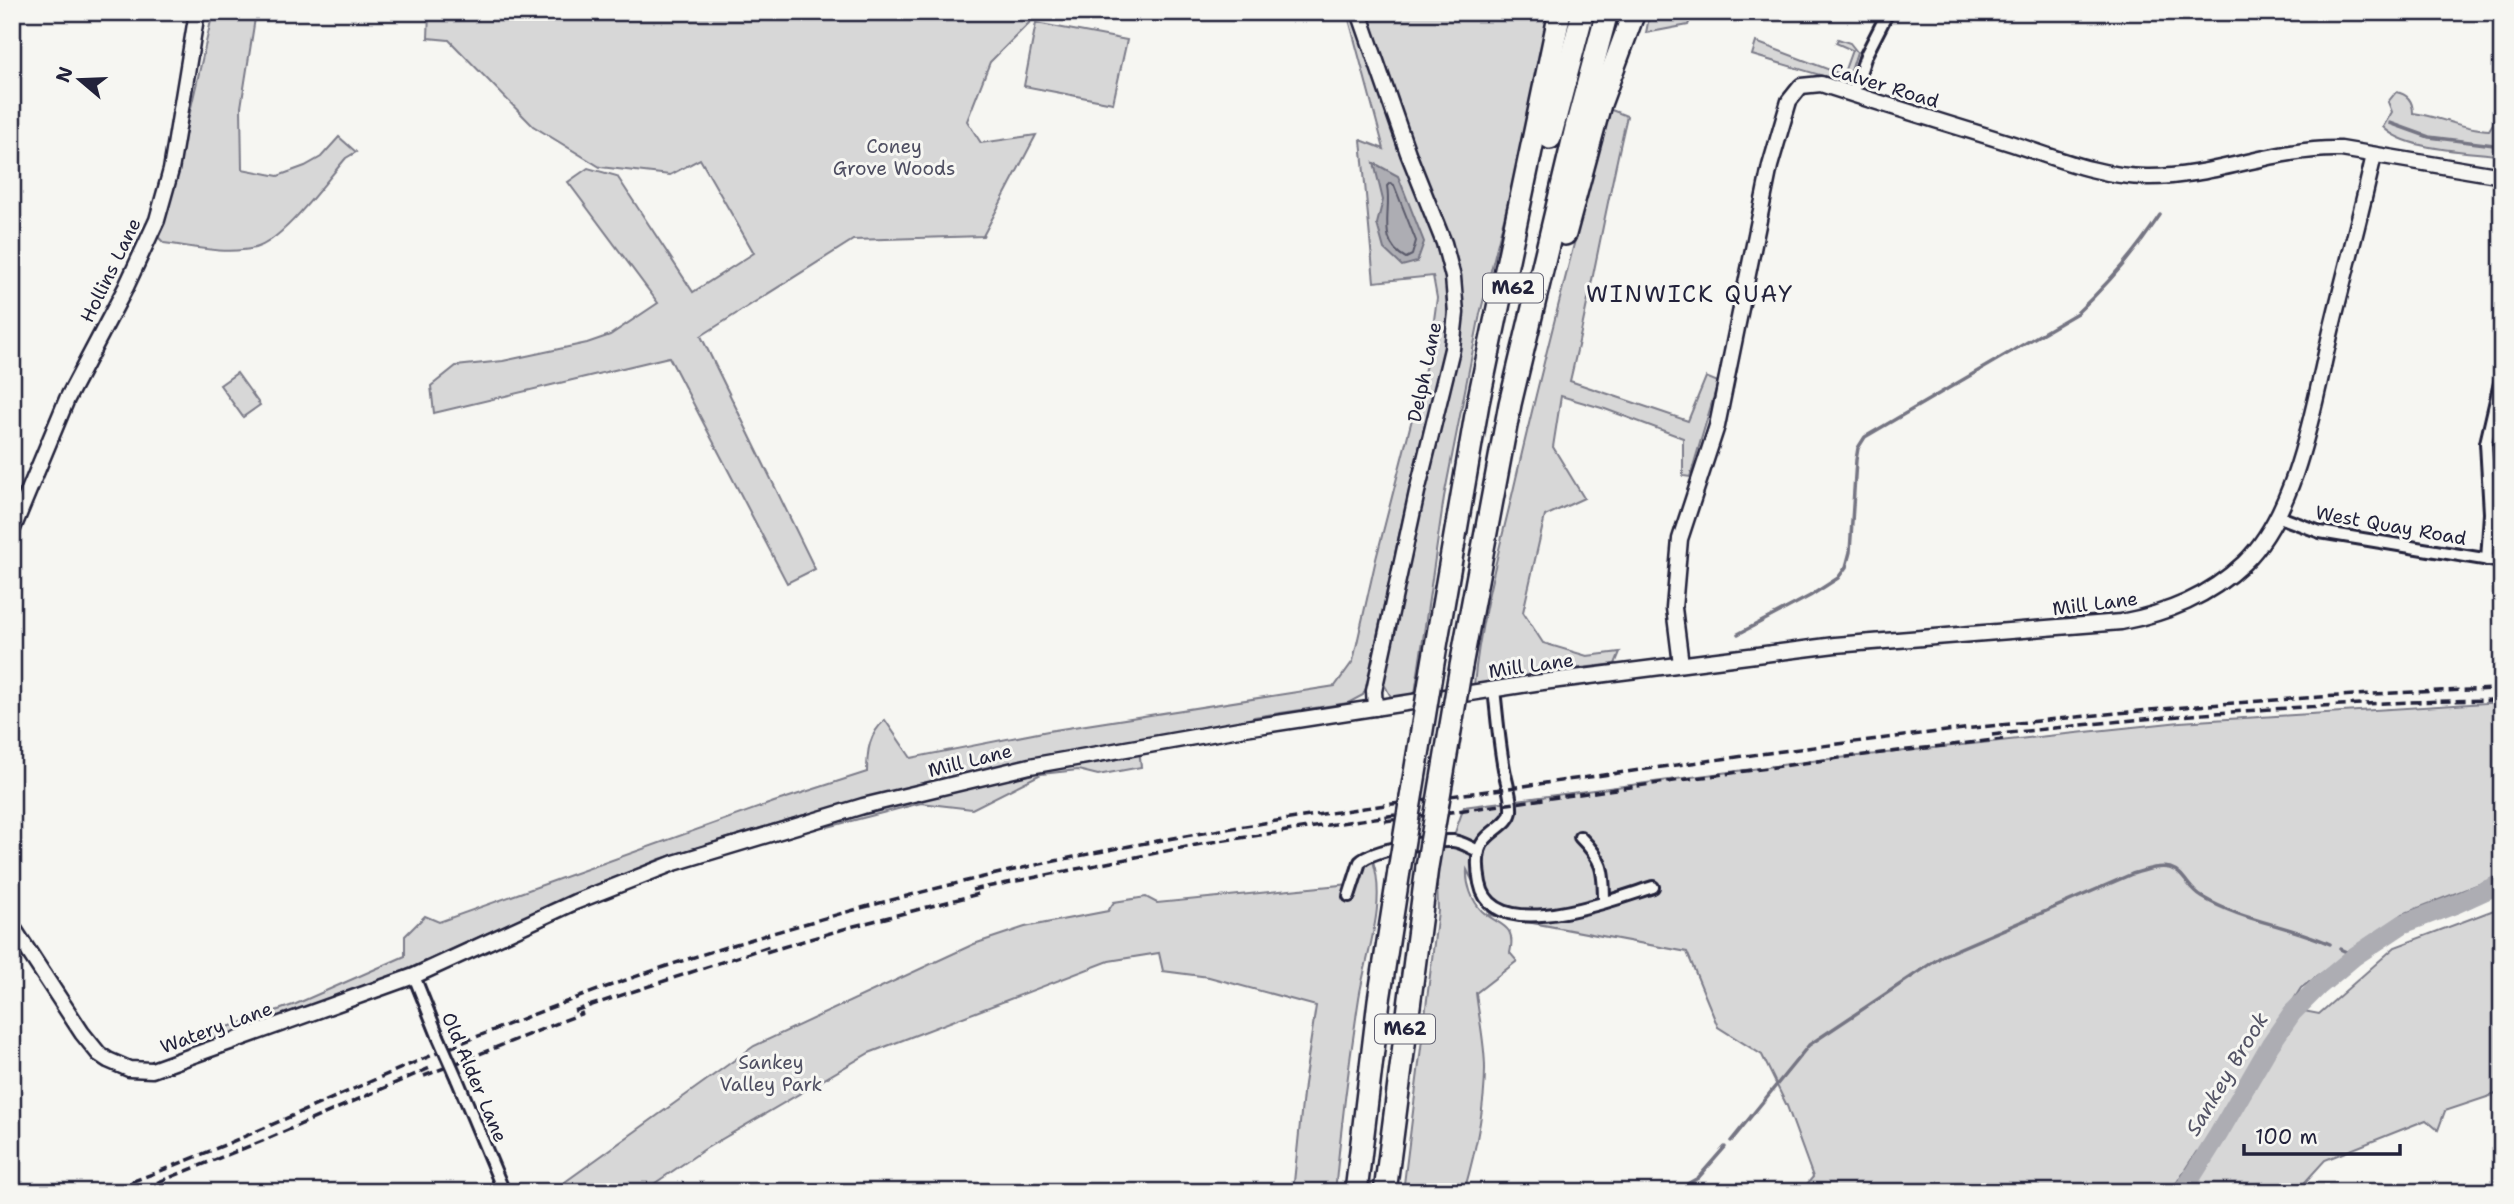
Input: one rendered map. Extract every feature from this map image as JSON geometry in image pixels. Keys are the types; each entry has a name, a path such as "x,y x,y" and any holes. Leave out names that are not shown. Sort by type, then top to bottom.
{"highway":[{"path":"1454,549 1478,403 1560,12"},
{"name":"M62","path":"1356,1192 1378,1011 1399,871 1454,549 1503,328 1583,12"},
{"name":"M62","path":"1385,1192 1427,867 1510,404 1607,12"},
{"path":"1483,549 1600,104 1634,12"}],"street":[{"name":"Hollins Lane","path":"12,531 67,399 126,287 157,220 171,170 197,12"},
{"name":"Delph Lane","path":"1359,12 1408,153 1444,243 1453,277 1456,313 1452,349 1417,492 1374,691 1374,708"},
{"path":"1853,94 1866,55 1888,12"},
{"name":"Calver Road","path":"1681,664 1674,608 1680,539 1717,426 1773,154 1789,101 1801,86 1821,84 2072,163 2119,175 2177,175 2318,149 2374,155 2502,176"},
{"name":"Mill Lane","path":"414,976 632,878 863,806 1030,766 1494,689 1835,645 2120,622 2188,603 2223,581 2245,562 2263,541 2277,516 2297,465 2374,155"},
{"path":"2487,560 2490,513 2486,443 2502,374"},
{"name":"West Quay Road","path":"2277,516 2320,532 2502,562"},
{"path":"1494,689 1512,809 1511,816 1491,832 1479,851 1478,874 1485,899 1503,912 1520,915 1559,913 1653,887"},
{"path":"1580,837 1595,852 1602,864 1604,902"},
{"path":"1349,896 1360,862 1385,850 1452,841 1479,851"},
{"name":"Watery Lane","path":"12,926 91,1045 108,1060 129,1069 163,1068 414,976"},
{"name":"Old Alder Lane","path":"414,976 504,1192"}],"green space":[{"path":"213,12 256,12 241,107 242,169 278,176 321,157 339,137 356,152 346,158 291,223 266,243 244,250 221,251 164,243 158,237 167,212"},
{"name":"Coney Grove Woods","path":"429,12 1040,12 990,62 967,121 981,143 1036,135 983,236 853,240 701,336 815,569 787,583 669,357 434,413 431,386 456,366 503,361 587,343 610,335 658,303 568,182 588,168 617,176 693,292 754,253 700,159 670,175 600,167 533,126 449,40 428,38"},
{"path":"1347,12 1551,12 1519,159 1480,314 1444,497 1415,694 1391,697 1384,684 1388,647 1460,328 1461,288 1451,247 1442,262 1447,316 1440,370 1363,695 1348,703 1254,717 1227,736 1139,748 1141,767 1098,775 1078,770 1041,774 972,809 921,803 828,827 803,815 660,859 406,970 227,1037 209,1040 208,1036 213,1032 296,1004 405,956 405,936 425,916 439,922 774,802 867,772 870,743 875,731 885,720 911,758 1048,731 1335,686 1353,661 1376,559 1430,349 1437,298 1433,276 1374,282 1361,140 1384,149"},
{"path":"1650,12 1693,12 1688,25 1646,33"},
{"path":"1036,23 1127,40 1113,103 1024,86"},
{"path":"1838,39 1850,43 1857,52 1851,71 1840,81 1752,55 1756,42 1843,75 1852,50 1836,43"},
{"path":"2396,92 2409,99 2413,113 2489,130 2496,119 2502,121 2502,156 2422,145 2393,135 2383,127 2392,112 2388,102"},
{"path":"1609,109 1627,116 1570,381 1688,421 1706,377 1718,382 1690,477 1683,476 1683,438 1561,396 1553,447 1584,498 1545,516 1523,612 1543,643 1587,656 1620,652 1615,664 1547,672 1474,685 1496,561"},
{"path":"237,373 260,405 243,417 220,385"},
{"path":"2502,702 2502,875 2403,914 2301,988 2237,1089 2304,1011 2319,1014 2395,947 2502,907 2502,1092 2445,1111 2438,1130 2426,1120 2325,1160 2296,1192 2171,1192 2181,1182 2197,1151 2177,1182 2166,1192 1800,1192 1813,1177 1787,1106 1762,1055 1718,1027 1687,952 1490,915 1467,870 1475,902 1482,911 1508,930 1511,936 1510,953 1517,961 1476,993 1484,1050 1485,1084 1479,1131 1464,1192 1403,1192 1438,911 1437,882 1441,847 1452,841 1464,807 1820,760 2180,722"},
{"name":"Sankey Valley Park","path":"1373,861 1377,878 1377,912 1355,1022 1335,1192 1293,1192 1304,1084 1316,1006 1209,977 1163,971 1159,953 1109,961 869,1053 705,1149 642,1192 551,1192 754,1046 974,944 1025,927 1108,911 1114,902 1146,897 1157,903 1350,884 1353,868"}],"water":[{"path":"1374,163 1398,176 1424,242 1417,262 1402,266 1384,249 1377,224 1383,200"}],"waterway":[{"path":"2390,123 2429,137 2502,146"},
{"path":"1738,634 1810,596 1838,578 1846,567 1850,552 1856,460 1858,448 1865,437 2077,313 2122,266 2160,215"},
{"path":"1731,1141 1809,1045 1944,955 2132,874 2156,868 2170,868 2179,873 2197,894 2217,905 2330,944"},
{"name":"Sankey Brook","path":"2179,1192 2186,1186 2218,1135 2270,1045 2292,1013 2318,987 2355,956 2403,924 2502,883"},
{"path":"2340,949 2355,956"},
{"path":"1680,1192 1698,1178 1725,1147"}],"railway":[{"path":"103,1192 212,1150 473,1038 641,975 856,909 1074,857 1331,813 1703,761 1931,733 2272,700 2502,689"},
{"path":"1992,735 2247,711 2502,700"},
{"path":"1385,821 1847,757 2003,739"},
{"path":"972,890 1206,843 1395,815"},
{"path":"766,952 982,893"},
{"path":"574,1011 773,945"},
{"path":"424,1076 583,1013"},
{"path":"143,1188 265,1140 430,1068"}],"district":[{"name":"WINWICK QUAY","path":"1690,294"}]}
